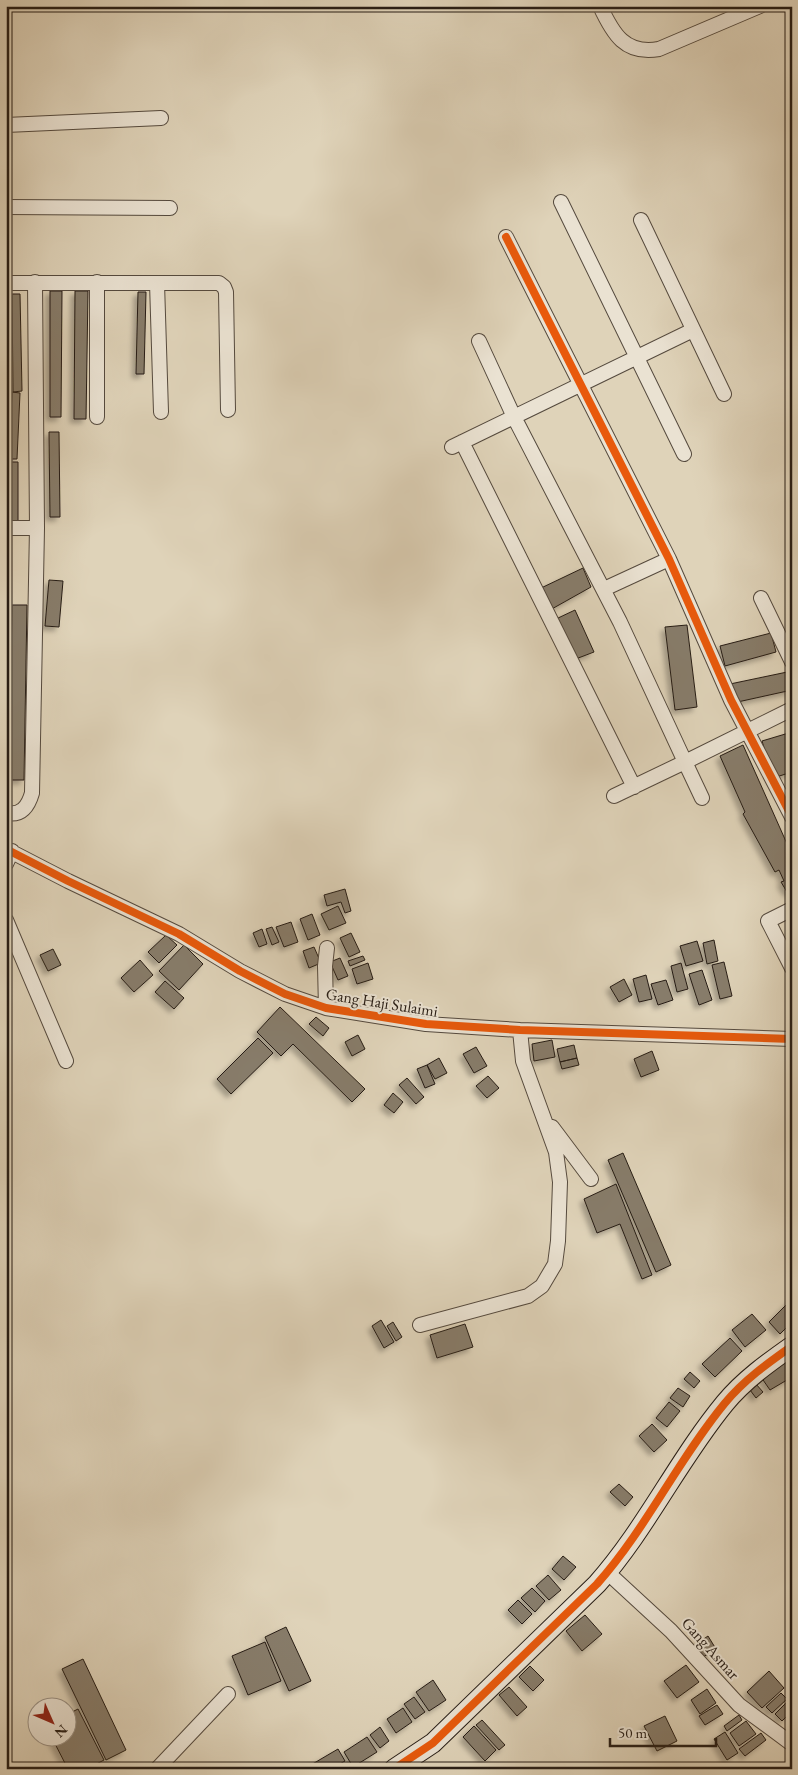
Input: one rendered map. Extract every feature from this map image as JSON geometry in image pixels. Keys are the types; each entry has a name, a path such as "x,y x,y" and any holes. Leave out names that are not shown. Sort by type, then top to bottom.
{"street":[{"path":"600,6 610,28 619,38 630,47 645,51 665,46 760,6"},
{"path":"6,125 161,118"},
{"path":"561,202 684,454"},
{"path":"6,207 170,208"},
{"path":"641,220 724,394"},
{"path":"506,237 669,559 720,677 792,817"},
{"path":"6,813 16,814 24,810 32,793 37,528 35,282"},
{"path":"97,282 97,417"},
{"path":"6,283 219,283 224,287 228,410"},
{"path":"157,283 161,412"},
{"path":"634,787 457,445 694,330"},
{"path":"479,342 514,417 604,589 702,798"},
{"path":"6,528 37,528"},
{"path":"604,589 669,559"},
{"path":"761,598 792,662"},
{"path":"614,796 792,709"},
{"name":"Gang Haji Sulaimi","path":"8,855 68,881 179,934 240,971 284,994 326,1008 426,1024 520,1030 792,1039"},
{"path":"792,909 768,921 792,968"},
{"path":"6,920 66,1061"},
{"path":"326,1008 325,966 327,948"},
{"path":"420,1325 528,1296 548,1279 557,1254 560,1182 556,1152 525,1068 520,1030"},
{"path":"544,1117 591,1179"},
{"path":"394,1769 433,1743 607,1572 726,1402 756,1373 792,1346"},
{"name":"Gang Asmar","path":"607,1572 665,1625 739,1705 792,1744"},
{"path":"157,1769 228,1694"}],"building":[{"path":"50,291 62,291 61,417 50,417"},
{"path":"75,291 88,291 86,419 74,419"},
{"path":"138,292 146,292 144,374 136,374"},
{"path":"12,294 20,294 22,391 13,392"},
{"path":"12,392 20,393 17,459 9,459"},
{"path":"49,432 59,432 60,517 50,517"},
{"path":"9,462 18,462 18,527 9,527"},
{"path":"583,568 591,587 550,610 539,589"},
{"path":"49,580 63,581 59,627 45,626"},
{"path":"12,605 27,605 24,780 9,780"},
{"path":"575,610 594,652 573,660 556,619"},
{"path":"687,625 697,707 675,710 665,627"},
{"path":"771,633 776,652 725,666 720,646"},
{"path":"792,671 792,690 733,703 730,684"},
{"path":"792,732 792,772 773,778 762,741"},
{"path":"743,745 792,855 792,893 791,891 787,892 781,882 784,881 779,870 775,872 743,814 745,812 720,756"},
{"path":"345,889 351,911 345,913 341,902 327,906 324,895"},
{"path":"338,906 346,923 329,930 321,914"},
{"path":"312,914 320,935 308,940 300,919"},
{"path":"291,922 298,942 284,947 276,927"},
{"path":"272,927 279,942 272,945 266,929"},
{"path":"262,929 267,944 259,947 253,933"},
{"path":"351,933 360,952 349,957 340,938"},
{"path":"166,935 177,945 159,963 148,952"},
{"path":"714,940 718,961 707,964 703,943"},
{"path":"697,941 703,961 686,966 680,946"},
{"path":"184,945 203,964 179,990 159,971"},
{"path":"314,947 321,963 309,968 303,951"},
{"path":"53,949 61,965 48,971 40,955"},
{"path":"363,956 365,960 350,966 348,961"},
{"path":"340,958 348,976 338,980 330,962"},
{"path":"140,960 153,975 134,992 121,978"},
{"path":"724,962 732,996 720,999 712,965"},
{"path":"368,963 373,979 357,984 352,969"},
{"path":"681,963 688,989 677,992 671,966"},
{"path":"702,970 712,1000 699,1005 689,974"},
{"path":"646,975 652,999 639,1002 633,979"},
{"path":"624,979 632,995 619,1002 610,987"},
{"path":"666,980 673,1000 658,1005 651,984"},
{"path":"165,981 184,998 174,1009 155,992"},
{"path":"280,1007 365,1089 352,1102 293,1044 281,1056 257,1032"},
{"path":"316,1017 329,1028 323,1036 309,1024"},
{"path":"358,1035 365,1049 352,1056 345,1042"},
{"path":"258,1038 273,1053 231,1094 217,1079"},
{"path":"552,1040 555,1057 534,1061 532,1044"},
{"path":"574,1045 577,1058 560,1062 557,1049"},
{"path":"476,1047 487,1066 474,1073 463,1054"},
{"path":"652,1051 659,1070 641,1077 634,1059"},
{"path":"439,1058 447,1073 435,1079 427,1065"},
{"path":"577,1058 579,1065 562,1069 560,1062"},
{"path":"427,1065 435,1084 425,1088 417,1069"},
{"path":"488,1076 499,1088 487,1098 476,1086"},
{"path":"407,1078 424,1097 416,1104 399,1085"},
{"path":"393,1093 403,1102 394,1113 384,1105"},
{"path":"623,1153 671,1265 656,1272 608,1160"},
{"path":"616,1184 652,1275 642,1279 620,1224 597,1233 584,1199"},
{"path":"792,1299 792,1322 780,1334 769,1322"},
{"path":"752,1314 766,1330 745,1347 732,1330"},
{"path":"381,1320 394,1342 384,1348 372,1326"},
{"path":"393,1322 402,1337 396,1341 387,1326"},
{"path":"465,1324 473,1347 437,1358 430,1335"},
{"path":"730,1338 742,1351 715,1377 702,1364"},
{"path":"792,1358 792,1377 770,1390 761,1377"},
{"path":"690,1372 700,1381 694,1388 684,1379"},
{"path":"756,1384 763,1392 756,1398 750,1390"},
{"path":"678,1388 690,1396 683,1407 670,1398"},
{"path":"669,1402 680,1411 667,1427 656,1418"},
{"path":"652,1424 667,1440 654,1452 639,1436"},
{"path":"619,1484 633,1497 625,1506 610,1492"},
{"path":"563,1556 576,1567 564,1580 552,1569"},
{"path":"548,1575 561,1590 549,1600 536,1586"},
{"path":"532,1588 545,1601 535,1612 521,1598"},
{"path":"518,1600 532,1614 522,1624 508,1610"},
{"path":"585,1615 602,1634 582,1651 566,1631"},
{"path":"286,1627 311,1681 289,1691 265,1637"},
{"path":"708,1636 716,1649 703,1657 695,1645"},
{"path":"265,1642 281,1681 248,1695 232,1656"},
{"path":"83,1659 126,1750 106,1760 78,1702 78,1698 76,1698 62,1669"},
{"path":"686,1665 699,1682 677,1698 664,1681"},
{"path":"530,1666 544,1680 533,1691 519,1677"},
{"path":"769,1671 784,1688 762,1708 747,1692"},
{"path":"433,1680 446,1700 429,1711 416,1692"},
{"path":"509,1687 527,1707 517,1716 499,1695"},
{"path":"707,1689 716,1703 700,1714 691,1700"},
{"path":"781,1693 787,1699 772,1713 766,1707"},
{"path":"414,1697 425,1712 415,1719 404,1704"},
{"path":"789,1700 792,1702 792,1711 782,1721 775,1714"},
{"path":"717,1705 723,1714 705,1725 699,1716"},
{"path":"403,1708 412,1722 396,1733 387,1719"},
{"path":"78,1709 104,1760 87,1769 68,1769 57,1748 78,1748"},
{"path":"739,1715 742,1720 727,1731 724,1726"},
{"path":"665,1716 677,1741 657,1751 644,1726"},
{"path":"482,1720 505,1745 499,1750 476,1725"},
{"path":"746,1721 756,1734 739,1746 730,1733"},
{"path":"474,1726 496,1750 485,1761 463,1737"},
{"path":"380,1727 389,1741 380,1748 370,1735"},
{"path":"725,1732 738,1753 727,1760 714,1739"},
{"path":"761,1733 766,1740 745,1756 739,1749"},
{"path":"367,1737 377,1752 353,1767 344,1752"},
{"path":"338,1749 345,1761 331,1769 304,1769"}],"cycle path":[{"path":"506,237 669,559 731,700 792,817"},
{"path":"6,849 179,934 240,971 285,994 326,1008 426,1024 520,1030 792,1039"},
{"path":"394,1769 433,1743 597,1584 631,1541 692,1448 725,1403 748,1379 792,1346"}]}
